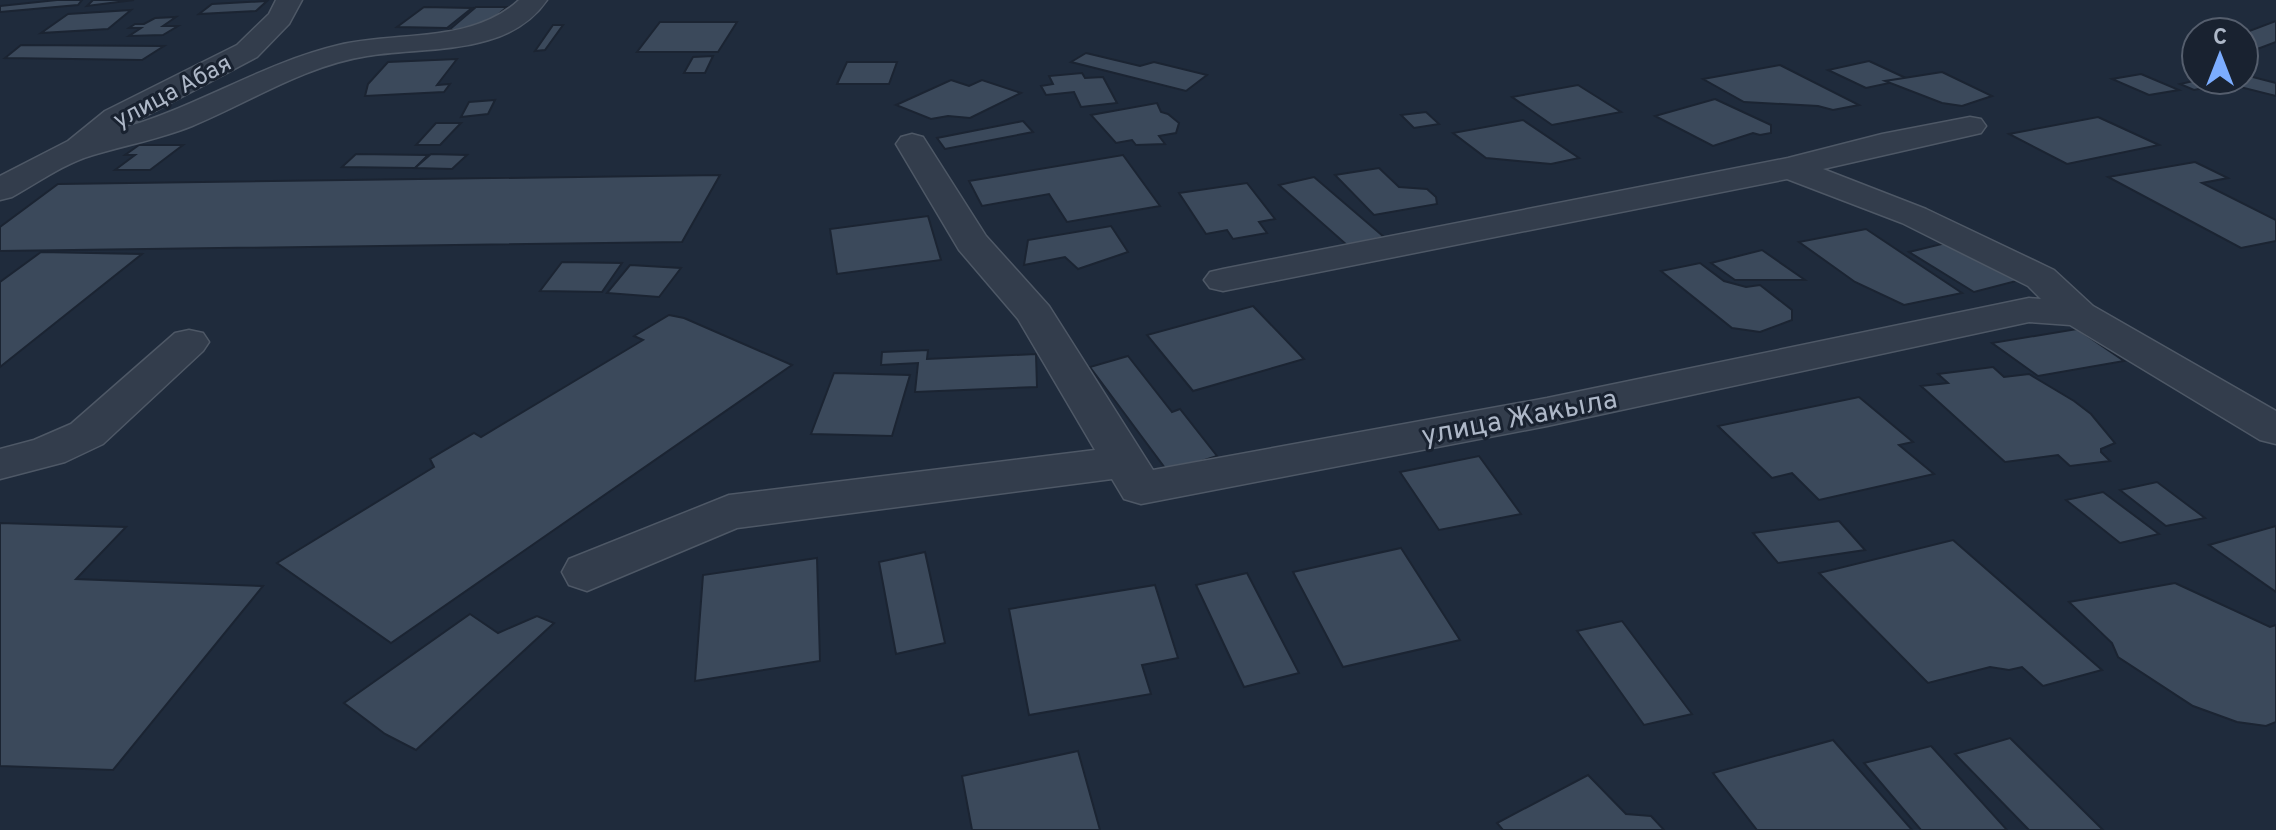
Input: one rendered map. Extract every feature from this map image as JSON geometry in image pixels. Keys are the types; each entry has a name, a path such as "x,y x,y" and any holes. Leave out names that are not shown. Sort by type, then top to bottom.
{"street":[{"name":"улица Абая","path":"0,190 79,148 116,118 247,51 280,18 289,0"},
{"path":"79,148 129,138 321,59 366,47 454,39 510,24 534,0"},
{"path":"1223,280 1790,168 1882,144 1970,126"},
{"name":"улица Жакыла","path":"912,144 972,242 1035,314 1141,488 1547,412 2029,310 2079,314 2276,430"},
{"path":"1790,168 1914,216 2041,278 2079,314"},
{"path":"0,464 49,451 87,434 189,342"},
{"path":"587,572 729,512 1125,462"}],"building":[{"path":"82,0 78,5 0,12 0,6"},
{"path":"93,0 134,0 87,6"},
{"path":"267,1 256,11 199,14 212,4"},
{"path":"424,7 472,8 447,28 397,27"},
{"path":"476,7 507,7 480,30 449,30"},
{"path":"131,10 108,29 41,33 68,14"},
{"path":"176,17 163,26 178,26 163,35 129,36 141,28 129,28 135,24 144,24 155,18"},
{"path":"2276,21 2276,42 2260,48 2260,27"},
{"path":"660,22 737,22 718,52 637,52"},
{"path":"553,25 563,25 545,50 535,51"},
{"path":"21,45 164,46 142,60 5,58"},
{"path":"1086,53 1140,66 1154,62 1207,75 1186,91 1071,62"},
{"path":"713,56 705,73 684,73 693,57"},
{"path":"457,59 437,85 450,84 444,92 365,96 368,84 388,62"},
{"path":"1869,61 1908,79 1866,88 1828,70"},
{"path":"847,62 897,62 889,84 837,84"},
{"path":"1780,65 1859,105 1833,110 1818,106 1744,102 1703,79"},
{"path":"1942,72 1992,96 1962,106 1942,103 1885,81"},
{"path":"1082,73 1085,78 1103,77 1117,103 1081,107 1074,92 1046,95 1041,86 1053,84 1049,76"},
{"path":"2141,74 2179,90 2149,95 2112,79"},
{"path":"2260,79 2276,83 2276,96 2260,92"},
{"path":"951,80 969,86 982,80 1021,93 970,118 948,116 931,119 896,105"},
{"path":"1578,85 1621,112 1552,125 1512,97"},
{"path":"1715,99 1771,125 1771,133 1753,133 1713,146 1655,116"},
{"path":"495,100 488,114 461,117 469,102"},
{"path":"1157,103 1161,112 1179,123 1176,133 1159,136 1165,144 1136,145 1132,140 1116,143 1091,115"},
{"path":"1426,112 1439,124 1414,128 1401,115"},
{"path":"2098,117 2159,145 2067,164 2009,134"},
{"path":"1523,120 1579,158 1551,164 1486,158 1453,133"},
{"path":"1023,121 1033,132 945,149 937,138"},
{"path":"436,123 461,123 440,145 416,145"},
{"path":"139,145 183,145 150,170 115,170 135,155 125,155"},
{"path":"356,154 428,155 415,168 342,167"},
{"path":"431,154 467,155 452,169 415,168"},
{"path":"1123,155 1160,206 1067,222 1049,194 982,206 969,181"},
{"path":"2195,162 2228,178 2202,183 2276,220 2276,241 2241,248 2108,177"},
{"path":"1379,168 1399,187 1427,189 1436,197 1437,204 1374,215 1335,175"},
{"path":"720,175 682,242 0,251 0,227 58,184"},
{"path":"1314,177 1384,237 1348,246 1279,185"},
{"path":"1247,183 1275,219 1259,222 1267,233 1233,239 1227,230 1206,234 1179,193"},
{"path":"928,216 941,260 837,274 830,229"},
{"path":"1111,226 1128,252 1078,269 1065,257 1024,265 1028,240"},
{"path":"1866,229 1962,293 1904,305 1855,282 1799,242"},
{"path":"1958,240 2024,279 1974,292 1909,252"},
{"path":"1762,250 1805,280 1735,280 1711,263"},
{"path":"41,252 142,254 0,367 0,282"},
{"path":"562,262 622,263 602,292 540,291"},
{"path":"1700,263 1724,281 1746,287 1760,285 1792,310 1792,320 1760,332 1732,328 1661,271"},
{"path":"630,265 681,268 659,297 607,293"},
{"path":"1253,306 1304,359 1193,391 1147,335"},
{"path":"669,315 684,318 792,365 391,643 277,563 434,467 430,459 474,433 481,437 643,340 634,336"},
{"path":"2077,329 2124,361 2038,376 1992,343"},
{"path":"928,350 927,359 1036,354 1037,387 915,392 918,363 881,365 882,352"},
{"path":"1128,356 1172,412 1180,409 1217,456 1168,472 1090,367"},
{"path":"1993,367 2004,377 2029,374 2091,414 2115,443 2101,449 2110,461 2070,466 2058,455 2005,462 1921,386 1948,383 1938,374"},
{"path":"834,373 910,375 892,436 811,434"},
{"path":"1859,397 1913,442 1899,445 1934,474 1819,500 1792,473 1772,478 1718,426"},
{"path":"1479,456 1521,514 1439,530 1400,472"},
{"path":"2157,482 2205,518 2166,526 2120,490"},
{"path":"2103,492 2159,534 2120,543 2066,500"},
{"path":"1839,521 1865,550 1778,563 1753,533"},
{"path":"0,523 126,527 76,579 263,586 113,770 0,766"},
{"path":"2276,526 2276,592 2209,545"},
{"path":"1953,540 2102,670 2043,686 2022,667 2009,670 1990,667 1928,683 1819,573"},
{"path":"1401,548 1460,640 1343,667 1293,572"},
{"path":"925,552 945,643 896,654 879,562"},
{"path":"817,558 820,661 695,681 703,575"},
{"path":"1247,573 1299,673 1244,687 1196,585"},
{"path":"2175,583 2270,627 2276,625 2276,722 2266,726 2237,722 2193,706 2118,657 2112,643 2069,602"},
{"path":"1155,585 1178,658 1142,665 1151,694 1029,715 1009,609"},
{"path":"470,614 498,633 537,616 554,623 416,750 385,734 344,703"},
{"path":"1622,621 1692,714 1644,725 1577,631"},
{"path":"2010,738 2103,830 2029,830 1955,754"},
{"path":"1833,740 1912,830 1757,830 1713,773"},
{"path":"1931,746 2007,830 1921,830 1864,763"},
{"path":"1078,751 1100,830 972,830 962,776"},
{"path":"1588,775 1626,814 1651,816 1664,830 1503,830 1497,823"}]}
